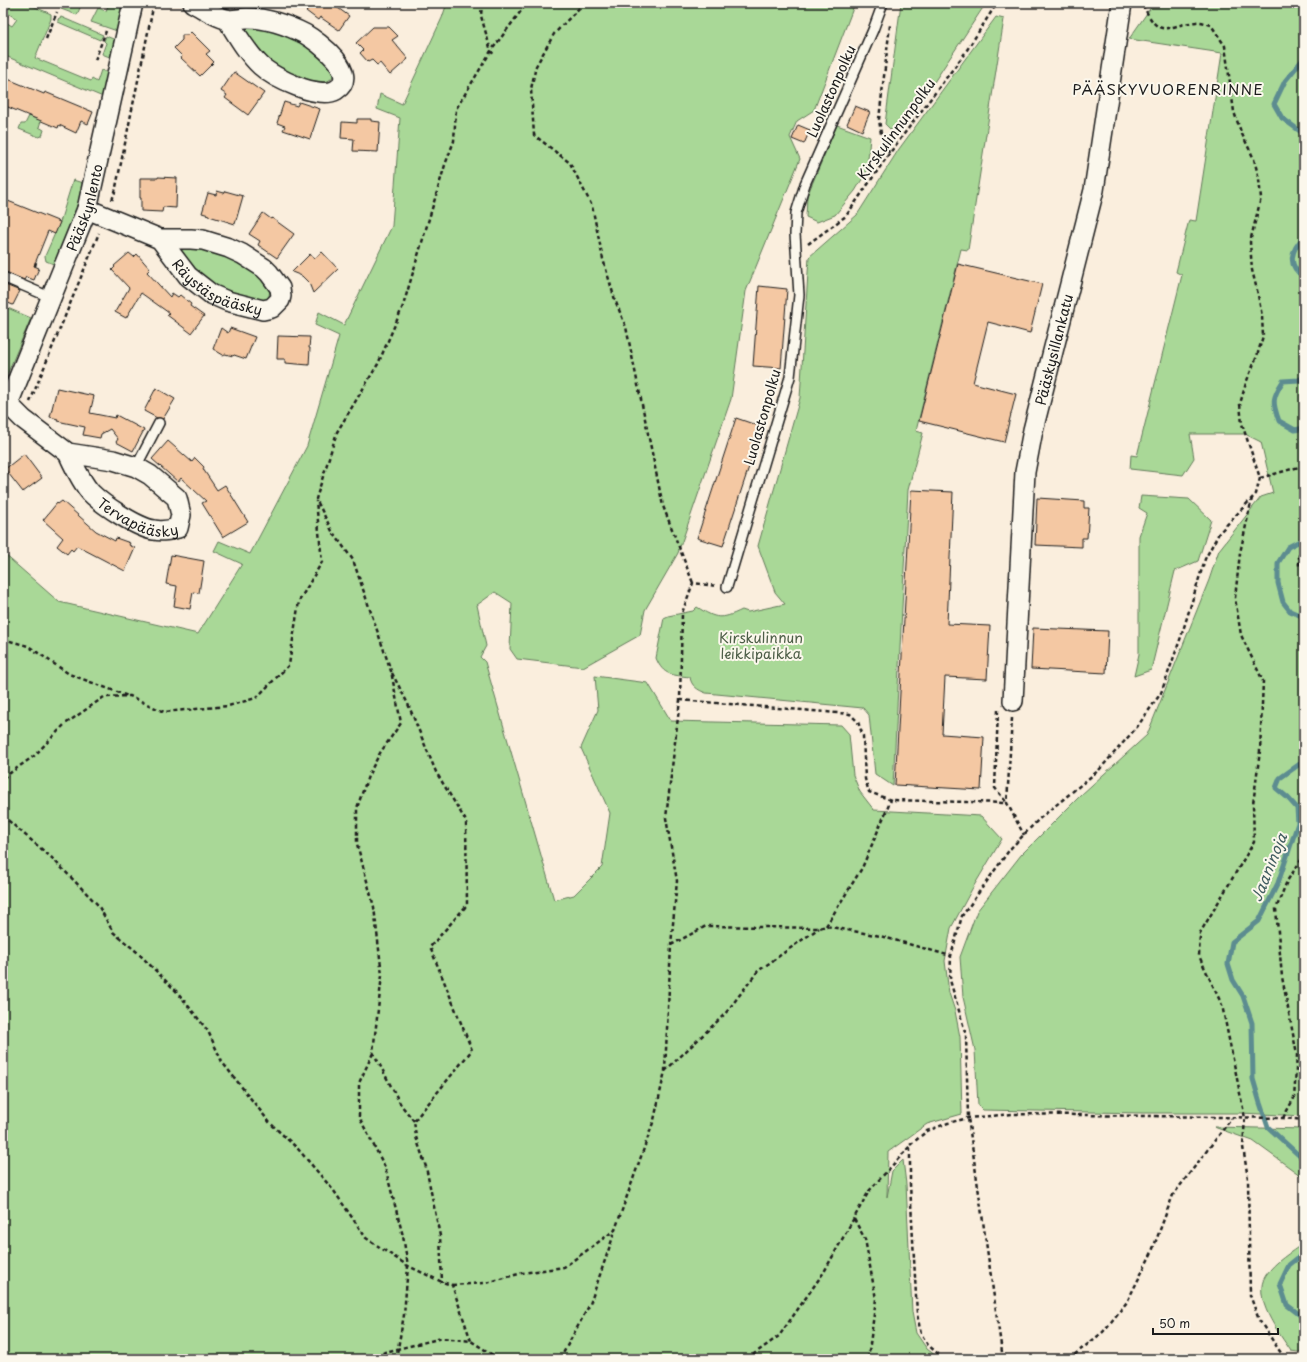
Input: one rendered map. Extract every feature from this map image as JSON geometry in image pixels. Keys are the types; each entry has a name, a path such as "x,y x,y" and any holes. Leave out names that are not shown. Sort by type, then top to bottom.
{"street":[{"name":"Pääskynlento","path":"8,404 87,210 133,3"},
{"path":"193,3 227,19 262,19 284,25 306,35 325,49 339,64 345,77 342,85 336,90 322,92 297,87 278,78 261,66 242,44 227,19"},
{"name":"Pääskysillankatu","path":"1013,701 1025,472 1033,430 1094,190 1122,3"},
{"name":"Räystäspääsky","path":"87,210 160,239 203,240 229,248 242,254 264,268 269,273 280,288 280,300 272,308 263,310 226,301 211,294 188,276 160,239"},
{"name":"Tervapääsky","path":"8,404 23,419 68,453 113,460 136,467 150,475 177,498 181,515 178,528 166,531 152,530 130,521 91,493 76,471 68,453"}],"lane":[{"name":"Luolastonpolku","path":"727,587 790,377 799,295 795,234 796,213 805,184 873,30 883,3"},
{"path":"3,277 52,298"},
{"path":"136,467 159,423"}],"path":[{"path":"482,3 481,16 491,51 494,55"},
{"path":"3,639 28,646 69,674 130,696 164,712 228,706 256,698 289,665 299,601 322,562 316,499 337,432 378,364 403,306 445,165 454,141 456,109 491,51 527,3"},
{"path":"560,1359 590,1304 654,1120 665,1071 671,945 677,881 666,818 680,700 682,613 693,583 664,506 626,327 615,300 603,259 592,206 570,163 534,135 532,89 536,66 554,34 584,3"},
{"name":"Kirskulinnunpolku","path":"796,252 846,216 889,154 965,53 997,3"},
{"path":"1003,1359 968,1118 966,1035 950,980 951,956 962,916 1010,849 1039,819 1099,770 1137,727 1161,693 1181,638 1205,559 1220,533 1256,494 1260,478 1242,424 1240,404 1263,336 1262,316 1252,270 1250,242 1261,198 1259,179 1254,159 1241,132 1234,112 1224,46 1211,25 1197,22 1170,28 1162,28 1149,18 1142,3"},
{"path":"3,9 7,16"},
{"path":"46,39 57,12"},
{"path":"889,154 881,134 879,118 890,20"},
{"path":"95,60 106,31"},
{"path":"35,266 36,262"},
{"path":"1260,478 1299,467 1304,468"},
{"path":"1252,498 1240,553 1235,598 1241,635 1263,681 1260,751 1253,804 1254,842 1200,933 1199,956 1222,1004 1245,1118 1243,1147 1248,1179 1250,1295 1259,1320 1285,1359"},
{"path":"316,499 332,531 353,560 391,671 401,723 380,753 368,776 358,808 357,844 374,907 382,975 373,1052 359,1083 359,1116 385,1167 403,1236 408,1266 404,1315 396,1359"},
{"path":"1304,551 1299,553 1299,566 1304,570"},
{"path":"693,583 727,587"},
{"path":"391,671 408,704 436,772 466,821 467,905 430,947 472,1050 414,1121"},
{"path":"3,778 34,756 65,724 104,697 130,696"},
{"path":"680,700 850,714 858,722 863,736 865,779 869,792 891,800 1007,803"},
{"path":"1013,701 1007,803 1024,835"},
{"path":"826,926 862,868 891,800"},
{"path":"3,816 52,858 98,904 113,932 137,952 178,993 208,1031 222,1062 270,1123 298,1149 334,1191 366,1238 408,1266 442,1282 452,1285 486,1283 522,1273 564,1267 615,1230"},
{"path":"1284,1118 1294,1098 1297,1055 1282,977 1276,909 1287,881 1304,856"},
{"path":"671,945 706,926 819,928 826,926 880,936 951,956"},
{"path":"665,1071 725,1014 758,971 819,928"},
{"path":"373,1052 401,1105 414,1121 416,1137 426,1166 440,1236 442,1282"},
{"path":"747,1359 779,1336 824,1272 869,1191 910,1145 927,1131 948,1123 968,1118 1013,1114 1284,1118 1304,1120"},
{"path":"1069,1359 1104,1332 1127,1302 1151,1254 1173,1195 1233,1118"},
{"path":"910,1145 910,1184 917,1314 921,1334 928,1345 944,1359"},
{"path":"854,1218 865,1239 876,1299 868,1359"},
{"path":"452,1285 471,1341"},
{"path":"370,1359 385,1352 442,1338 471,1341 499,1359"}],"green space":[{"path":"3,3 26,3 51,14 51,19 35,58 91,81 92,79 97,82 101,70 111,74 103,97 3,55 3,11 6,17 4,21 12,26 17,19 9,14 7,16 3,8"},
{"path":"62,3 82,3 77,15 61,9"},
{"path":"109,3 126,3 120,32 91,22 98,8 106,11"},
{"path":"447,3 855,3 814,110 797,121 790,137 800,159 746,291 731,399 678,553 645,610 640,635 583,667 517,659 510,649 512,603 495,592 477,605 486,646 480,657 485,662 554,900 574,895 602,867 610,813 581,748 598,710 595,676 648,683 671,721 841,725 849,734 853,775 860,792 874,810 981,816 1002,839 951,928 945,961 949,993 955,1011 960,1037 962,1114 927,1124 888,1152 887,1197 892,1171 903,1160 906,1184 912,1312 916,1333 927,1349 940,1359 3,1359 3,553 59,602 198,634 242,564 214,551 219,541 250,554 307,446 339,336 315,325 319,312 344,325 392,226 400,118 377,109 380,94 402,104 442,18"},
{"path":"901,3 986,3 915,111 900,128 891,130 885,124"},
{"path":"1154,3 1304,3 1304,1116 1240,1113 983,1110 978,1105 975,1050 963,997 960,957 977,911 1021,855 1081,795 1147,735 1209,580 1219,550 1261,497 1273,493 1261,442 1245,434 1190,434 1194,458 1183,475 1130,469 1131,455 1137,456 1182,275 1176,272 1189,220 1196,221 1222,53 1129,39"},
{"path":"61,17 103,35 100,40 58,22 58,19"},
{"name":"Kirskulinnun leikkipaikka","path":"996,17 1004,19 968,250 961,249 916,431 923,433 908,490 893,786 875,774 869,715 863,708 706,693 695,687 690,677 669,674 662,668 656,658 664,618 668,616 693,611 697,607 714,616 724,617 742,610 748,612 785,604 775,592 758,546 800,398 809,257 857,215 899,149"},
{"path":"247,26 292,35 329,62 334,75 326,82 307,80 272,66 242,30"},
{"path":"106,36 118,41 112,58 102,54 106,43 104,41"},
{"path":"29,116 36,119 37,116 42,118 39,127 44,130 42,136 39,137 19,129 21,124 25,124"},
{"path":"837,125 870,137 867,171 855,191 835,215 817,222 806,217 807,196"},
{"path":"73,180 86,184 87,186 56,265 46,261 45,256 60,222"},
{"path":"210,247 261,275 270,289 269,296 265,301 233,297 198,275 179,248"},
{"path":"3,306 31,318 6,377 3,376 3,347 8,337 3,334"},
{"path":"1141,496 1189,499 1211,520 1198,561 1175,571 1151,670 1134,676 1139,654 1139,536 1147,513 1139,508"},
{"path":"1214,1127 1304,1129 1304,1178 1253,1141"},
{"path":"1304,1243 1304,1353 1291,1351 1280,1335 1264,1304 1262,1284 1266,1275 1274,1266"}],"building":[{"path":"299,3 331,3 349,16 339,30 320,17 318,20 306,11 308,9"},
{"path":"373,27 389,27 398,36 392,40 408,59 390,75 380,63 377,65 372,60 368,62 360,53 363,50 356,43"},
{"path":"191,32 210,51 206,54 214,62 200,76 181,58 182,56 174,48 182,40 182,35 188,35"},
{"path":"234,72 264,93 248,115 225,98 227,95 221,91"},
{"path":"3,77 44,94 45,92 93,112 88,124 81,121 76,133 59,125 58,128 3,105"},
{"path":"284,102 297,106 299,102 320,109 310,139 283,130 285,126 277,123"},
{"path":"855,106 870,112 862,131 847,124"},
{"path":"357,119 371,119 371,121 380,122 378,152 353,151 354,139 341,138 342,122 357,123"},
{"path":"798,125 810,130 804,144 792,139"},
{"path":"140,178 177,178 176,208 163,207 162,212 141,211"},
{"path":"217,191 224,193 225,191 243,196 235,224 202,213 208,193 216,195"},
{"path":"3,199 60,222 55,234 48,231 34,266 39,268 34,280 26,277 24,280 3,271"},
{"path":"263,213 294,234 277,258 258,245 260,241 249,234"},
{"path":"322,252 338,269 313,293 309,283 302,276 292,272 310,254 314,259"},
{"path":"129,253 134,257 137,254 150,269 147,272 170,297 172,293 178,297 180,295 191,304 190,306 204,316 191,333 167,315 169,313 141,293 126,318 115,312 129,288 112,270 115,267 114,266"},
{"path":"958,264 1042,284 1030,333 988,322 973,383 1016,394 1004,442 919,421"},
{"path":"3,284 20,291 13,305 3,301"},
{"path":"759,286 787,289 781,368 753,366"},
{"path":"221,328 228,333 230,328 255,337 246,359 234,355 223,355 213,349"},
{"path":"278,336 310,337 309,365 285,363 285,359 277,359"},
{"path":"57,388 94,396 90,413 115,418 116,415 144,430 133,451 116,442 118,439 110,429 101,434 100,438 83,435 85,427 57,421 58,419 50,417"},
{"path":"156,388 175,399 163,419 157,418 144,411"},
{"path":"736,418 762,427 723,546 697,538"},
{"path":"168,441 192,462 195,458 204,467 203,469 217,490 225,485 248,522 223,537 202,503 206,501 181,478 178,482 152,459"},
{"path":"24,454 42,478 23,492 5,469"},
{"path":"911,490 953,492 947,624 990,626 987,679 945,677 942,734 984,737 981,790 895,785"},
{"path":"1037,498 1084,501 1084,508 1089,508 1087,538 1082,538 1082,547 1035,545"},
{"path":"62,501 96,531 115,541 116,538 130,543 129,545 135,548 125,571 77,546 73,551 71,549 67,554 57,546 63,538 43,520 57,503 58,504"},
{"path":"171,555 204,561 199,593 193,592 190,609 174,606 177,586 166,584"},
{"path":"1033,628 1108,631 1106,673 1031,669"}],"waterway":[{"name":"Jaaninoja","path":"1304,58 1285,81 1274,104 1282,118 1304,134"},
{"name":"Jaaninoja","path":"1304,237 1296,247 1292,257 1295,268 1304,277"},
{"name":"Jaaninoja","path":"1304,377 1299,380 1283,381 1274,400 1279,421 1295,430 1304,428"},
{"name":"Jaaninoja","path":"1304,539 1288,547 1278,563 1278,583 1283,602 1290,611 1304,617"},
{"name":"Jaaninoja","path":"1304,761 1280,778 1276,788 1297,808 1298,823 1278,883 1259,921 1232,942 1228,964 1233,980 1243,996 1252,1023 1253,1079 1268,1127 1304,1160"},
{"name":"Jaaninoja","path":"1304,1253 1289,1265 1280,1284 1287,1305 1304,1318"}],"district":[{"name":"PÄÄSKYVUORENRINNE","path":"1168,88"}]}
